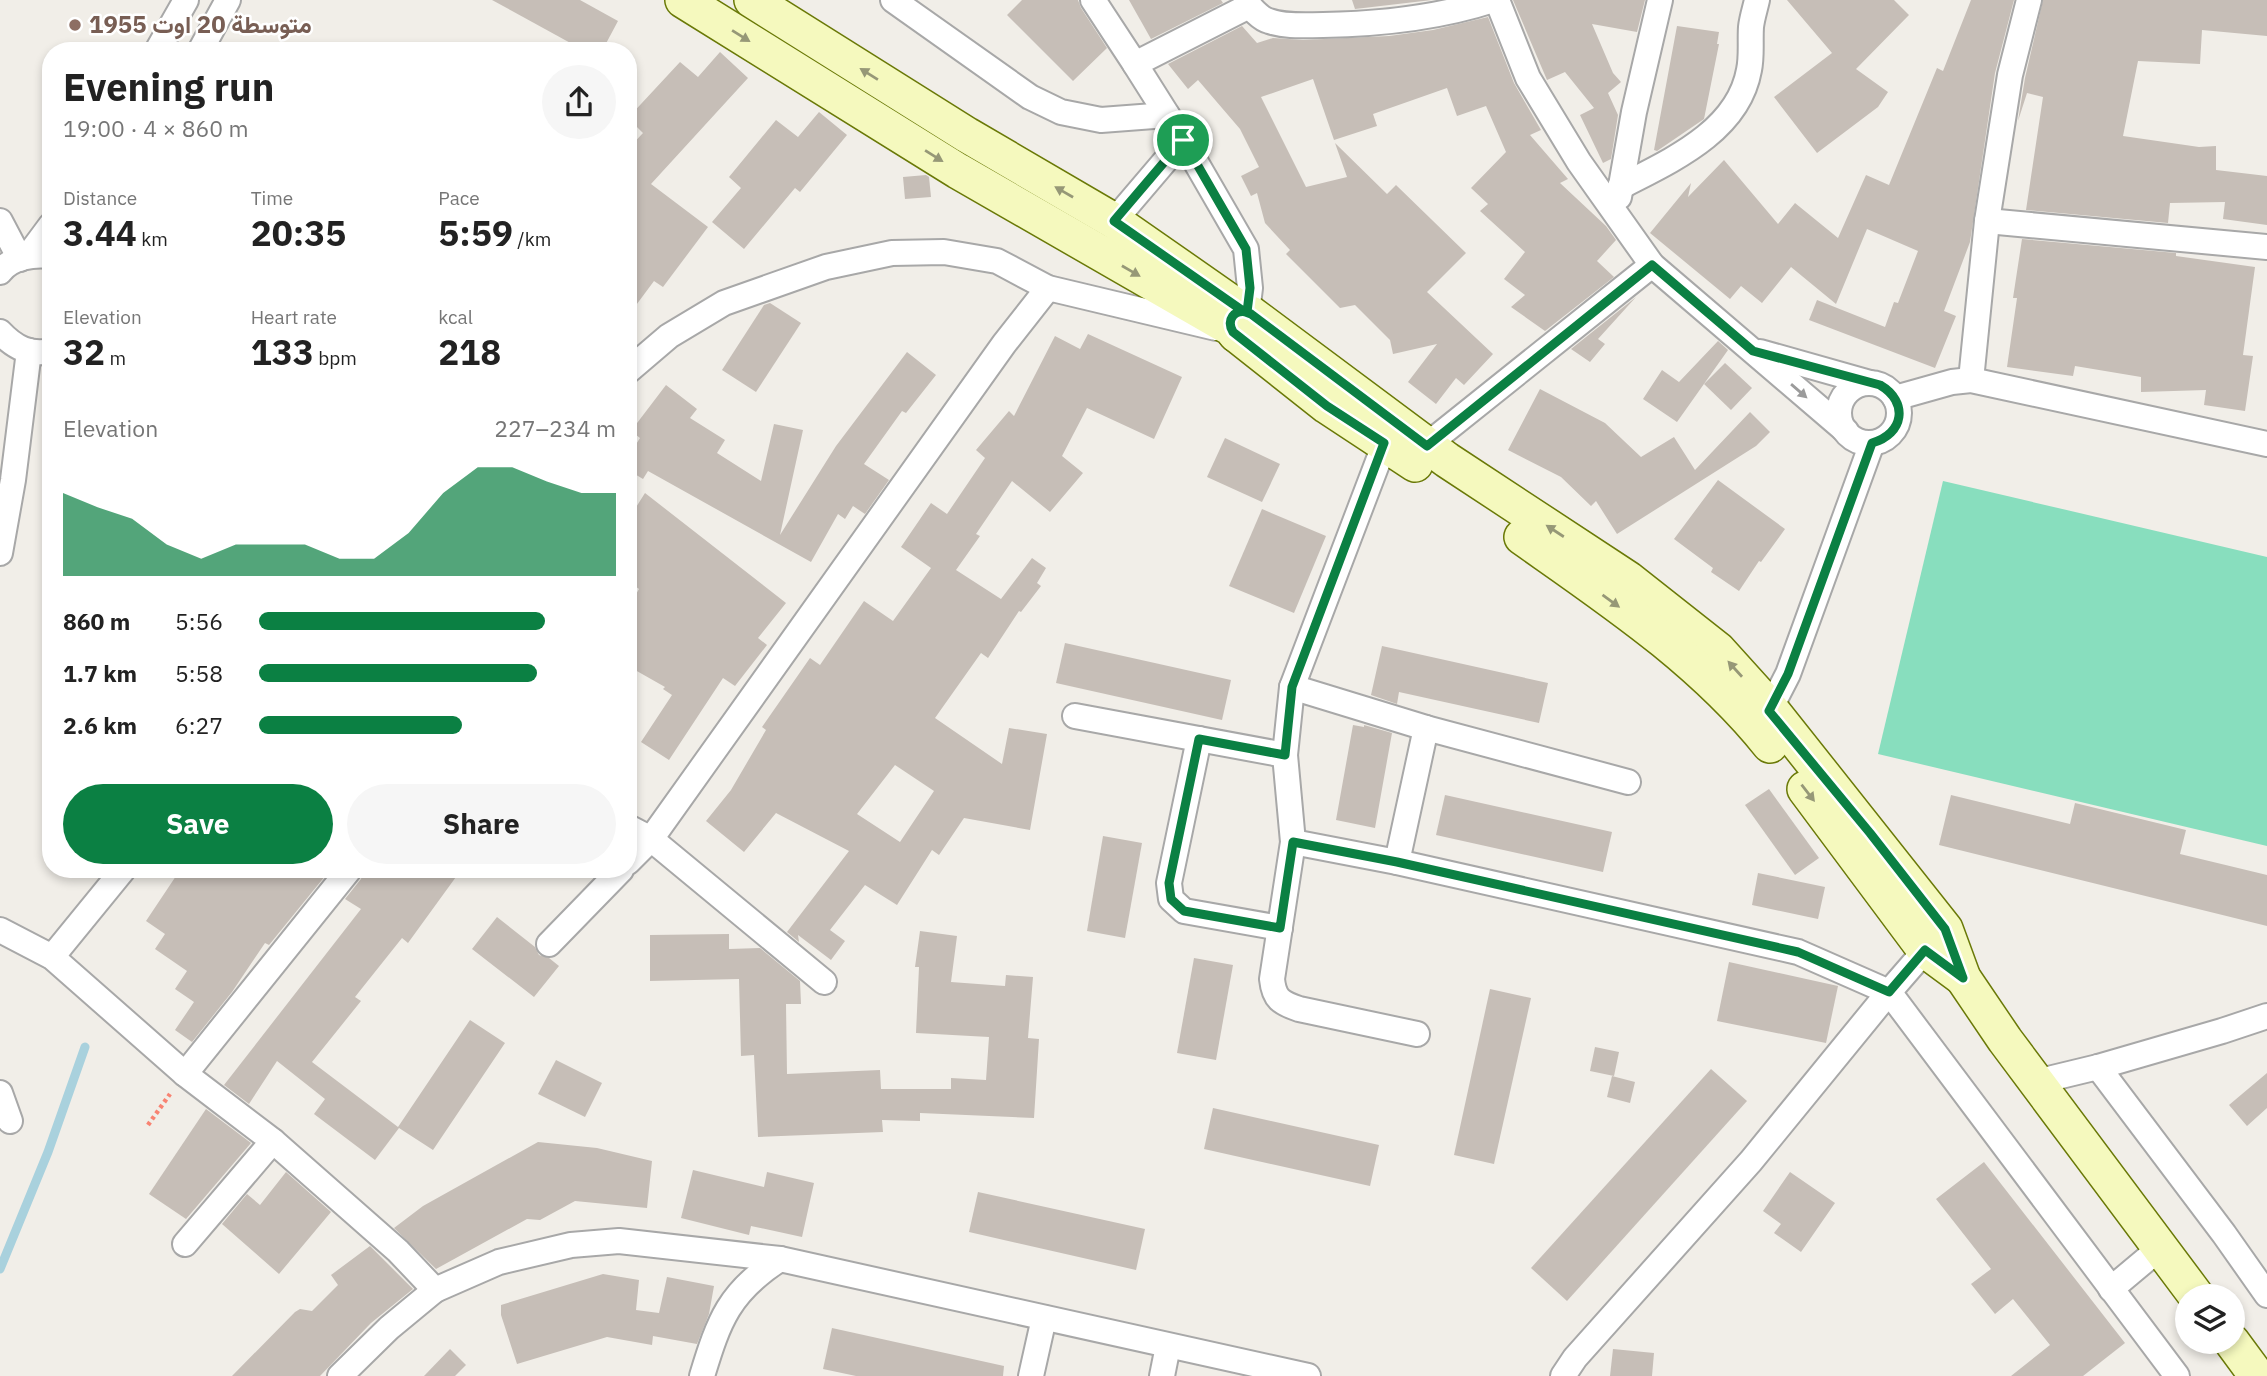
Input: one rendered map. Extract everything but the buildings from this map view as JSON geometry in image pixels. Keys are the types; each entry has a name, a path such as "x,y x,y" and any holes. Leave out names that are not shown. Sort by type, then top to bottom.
{"main road":[{"path":"683,0 958,171 1240,322"},
{"path":"752,0 967,135 1114,221 1240,322 1389,432 1489,513 1622,609 1762,718 1862,823 1935,939 2036,1082 2187,1284"},
{"path":"1389,432 1427,446 1628,579 1718,650 1765,702 1762,718"},
{"path":"2241,1354 2257,1376"}],"street":[{"path":"162,42 186,0"},
{"path":"205,42 228,0"},
{"path":"893,0 1030,97 1061,112 1101,120 1167,115"},
{"path":"637,363 669,336 724,303 826,267 892,253 944,252 997,261 1048,288 1240,322 1250,288 1246,249 1183,140 1093,0"},
{"path":"1135,64 1248,3 1267,21 1287,25 1363,24 1457,12 1495,0 1528,78 1579,162 1652,265 1846,431 1862,442 1872,443 1889,435 1895,427 1899,417 1895,398 1889,390 1753,351"},
{"path":"1615,215 1634,112 1660,0"},
{"path":"1620,187 1678,157 1719,125 1740,98 1749,71 1751,26 1757,0"},
{"path":"1971,380 1987,221 2010,75 2029,0"},
{"path":"1114,221 1183,140"},
{"path":"0,220 17,263 42,235"},
{"path":"1987,221 2267,247"},
{"path":"1427,446 1652,265"},
{"path":"637,853 651,839 1004,344 1048,288"},
{"path":"0,332 13,345 42,354"},
{"path":"0,553 13,480 42,363"},
{"path":"1895,398 1952,382 1971,380 2267,444"},
{"path":"1846,431 1840,423 1839,414 1844,395 1861,384 1870,383"},
{"path":"1389,432 1292,687 1285,755 1293,842 1272,979 1274,994 1281,1003 1417,1034"},
{"path":"1762,718 1788,674 1872,443"},
{"path":"1292,687 1426,728 1628,782"},
{"path":"1075,716 1285,755"},
{"path":"1397,862 1426,728"},
{"path":"1199,739 1169,883 1171,899 1184,911 1280,928"},
{"path":"637,832 651,839 824,982"},
{"path":"1293,842 1397,862 1798,952 1889,992 2177,1376"},
{"path":"52,957 116,878"},
{"path":"185,1074 343,878"},
{"path":"548,944 613,878"},
{"path":"0,930 52,957 185,1074 273,1141 398,1251 435,1290"},
{"path":"1563,1376 1575,1358 1751,1161 1935,939"},
{"path":"2036,1082 2098,1067 2267,1016"},
{"path":"2098,1067 2267,1295"},
{"path":"0,1093 9,1121"},
{"path":"185,1244 273,1141"},
{"path":"340,1376 389,1328 435,1290 499,1262 571,1245 619,1241 780,1259 1308,1376"},
{"path":"2111,1289 2160,1248"},
{"path":"702,1376 716,1330 726,1311 755,1275 780,1259"},
{"path":"1031,1376 1044,1318"},
{"path":"1163,1376 1168,1346"}],"path":[{"path":"148,1125 185,1074"}],"green space":[{"path":"1943,481 2267,557 2267,846 1878,754"}],"waterway":[{"path":"0,1269 48,1152 85,1047"}],"place":[{"name":"متوسطة 20 اوت 1955","path":"75,25"}],"route":[{"path":"1183,140 1114,221 1243,311 1247,312 1251,314 1427,446 1652,265 1753,351 1880,385 1889,390 1899,407 1899,417 1889,435 1872,443 1788,674 1769,711 1945,929 1963,978 1925,950 1889,992 1798,952 1397,862 1293,842 1280,928 1184,911 1171,899 1169,883 1199,739 1285,755 1292,687 1384,443 1327,406 1233,332 1230,324 1232,317 1235,313 1247,312 1250,288 1246,249 1183,140"}]}
